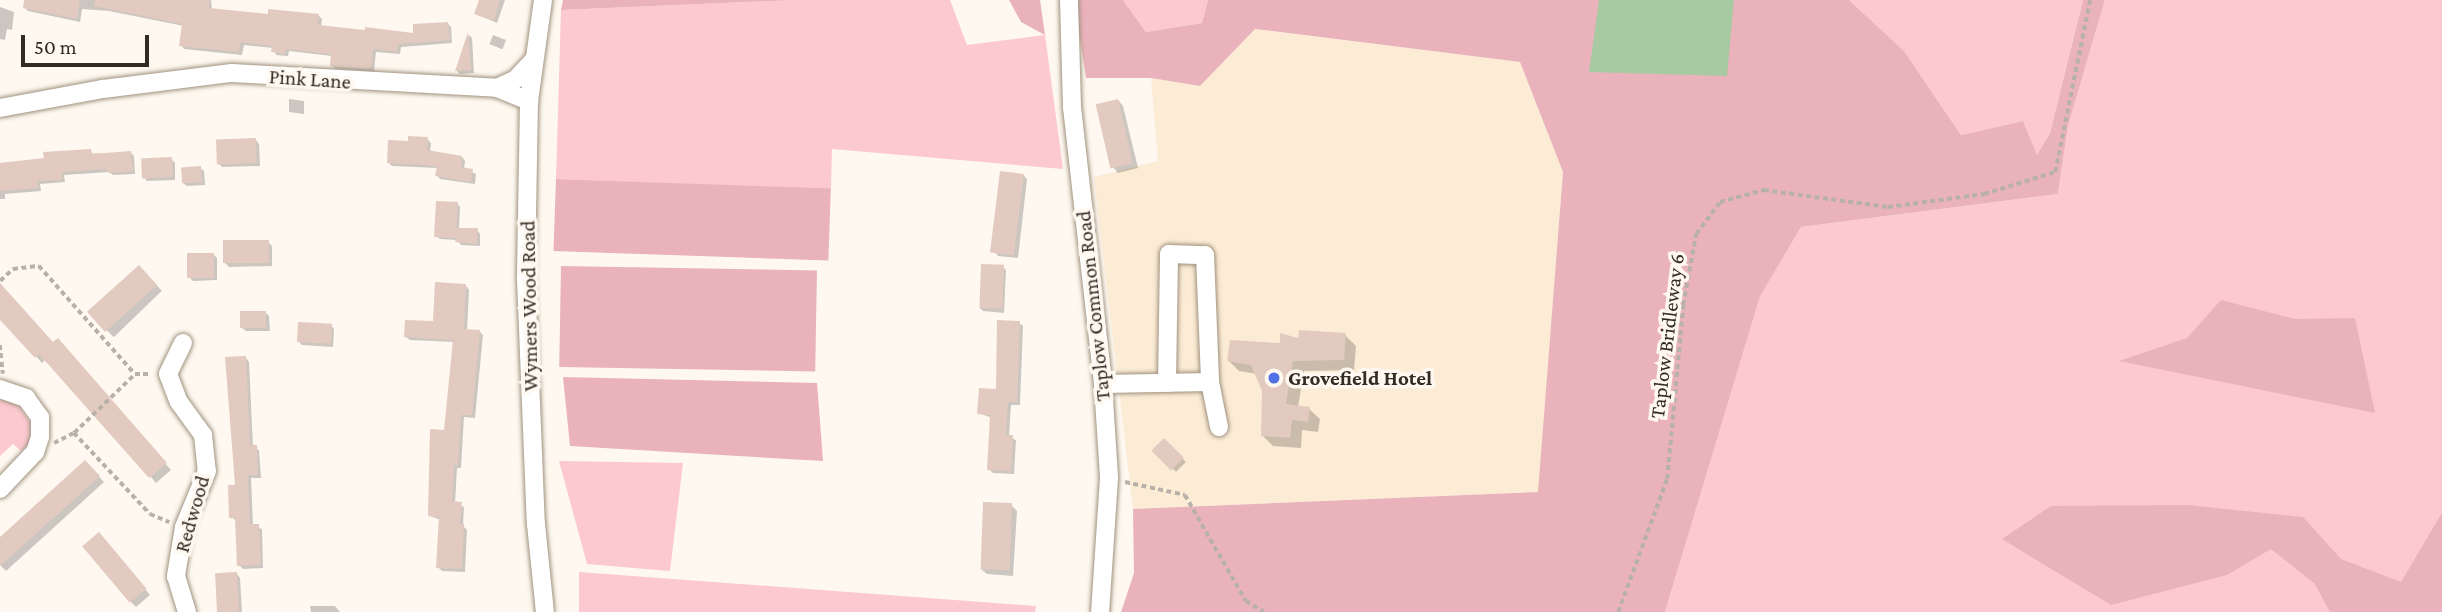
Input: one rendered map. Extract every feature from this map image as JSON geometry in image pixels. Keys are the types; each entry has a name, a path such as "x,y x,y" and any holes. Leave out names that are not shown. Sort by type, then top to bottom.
{"street":[{"name":"Wymers Wood Road","path":"543,0 529,101 526,291 536,524 545,612"},
{"name":"Taplow Common Road","path":"1069,0 1072,107 1103,384 1109,478 1100,612"},
{"path":"497,88 516,79 533,61"},
{"name":"Pink Lane","path":"0,108 103,89 233,73 497,88 529,101"},
{"path":"1167,383 1169,254 1205,255 1210,382 1219,427"},
{"path":"167,374 183,343"},
{"name":"Redwood","path":"167,374 179,402 203,435 207,471 184,527 176,576 187,612"},
{"path":"1103,384 1210,382"},
{"path":"0,489 35,452 40,438 40,417 26,398 2,389"}],"path":[{"name":"Taplow Bridleway 6","path":"1618,612 1667,479 1683,305 1696,234 1720,202 1764,190 1888,207 1984,194 2055,172 2090,0"},
{"path":"0,281 13,269 39,266 135,374"},
{"path":"0,345 2,389"},
{"path":"35,452 74,433 135,374 167,374"},
{"path":"74,433 149,514 184,527"},
{"path":"1109,478 1185,495 1246,601 1264,612"}],"shaded area":[{"path":"563,0 796,0 561,10"},
{"path":"796,0 950,0 967,45 1045,35 1063,169 832,149 831,190 556,179 561,10"},
{"path":"1009,0 1040,0 1045,35 1021,22"},
{"path":"1074,0 1123,0 1146,32 1202,23 1208,0 1849,0 1904,51 1961,135 2023,121 2037,155 2050,133 2083,0 2105,0 2068,126 2058,194 1801,227 1760,296 1665,612 1121,612 1134,573 1133,509 1538,492 1563,172 1520,62 1255,29 1200,86 1151,78 1086,78"},
{"path":"1123,0 1208,0 1202,23 1146,32"},
{"path":"1599,0 1734,0 1727,76 1589,72"},
{"path":"1849,0 2083,0 2050,133 2037,156 2023,121 1961,135 1904,51"},
{"path":"2105,0 2442,0 2442,612 1665,612 1760,295 1801,227 2058,194 2068,126"},
{"path":"1254,29 1520,62 1563,172 1539,492 1133,509 1094,177 1158,161 1151,78 1200,86"},
{"path":"556,179 831,189 828,261 553,251"},
{"path":"561,266 817,270 815,371 559,367"},
{"path":"2221,300 2295,319 2355,318 2375,413 2119,361 2187,338"},
{"path":"563,377 817,383 823,461 570,446"},
{"path":"4,399 19,406 31,424 30,443 21,451 13,444 0,456 0,401"},
{"path":"559,461 683,463 670,571 587,564"},
{"path":"2187,505 2303,517 2341,559 2401,582 2442,513 2442,612 2330,612 2315,584 2271,549 2227,575 2111,605 2002,539 2051,506"},
{"path":"579,572 1036,606 1035,612 579,612"}],"building":[{"path":"24,0 80,0 77,19 23,8"},
{"path":"95,0 210,0 209,8 268,14 268,9 319,14 318,25 413,33 413,24 448,22 450,40 398,44 397,52 373,49 371,69 330,66 331,54 286,49 285,54 271,52 272,46 240,42 239,52 179,46 182,24 94,6"},
{"path":"479,0 500,0 494,21 474,14"},
{"path":"468,32 471,70 455,71"},
{"path":"1118,99 1133,163 1110,168 1096,104"},
{"path":"408,136 428,137 427,150 462,156 461,167 473,169 471,182 435,176 437,166 387,163 388,140 408,141"},
{"path":"256,138 257,163 217,164 216,139"},
{"path":"91,149 92,154 131,151 133,171 108,173 107,169 62,172 62,180 37,181 38,188 0,191 0,163 44,158 43,152"},
{"path":"172,157 173,177 142,179 141,159"},
{"path":"201,166 202,182 182,183 181,167"},
{"path":"1000,171 1024,174 1014,255 990,252"},
{"path":"436,201 458,202 457,228 478,228 477,244 455,242 456,238 434,237"},
{"path":"223,240 269,240 269,263 223,263"},
{"path":"187,253 214,253 214,278 187,278"},
{"path":"981,264 1004,265 1002,309 979,308"},
{"path":"139,265 157,285 105,332 87,312"},
{"path":"435,282 466,284 464,329 480,330 472,415 461,415 458,466 454,465 452,501 462,502 460,524 464,524 462,569 436,568 439,517 428,516 430,429 444,430 453,340 404,337 405,320 433,321"},
{"path":"0,283 53,342 58,338 167,463 149,478 39,354 35,358 0,320"},
{"path":"240,311 266,311 266,328 240,328"},
{"path":"997,320 1020,321 1017,402 1008,402 1006,435 1013,435 1011,471 987,470 990,415 977,414 979,388 996,389"},
{"path":"298,322 332,324 331,344 297,342"},
{"name":"Grovefield Hotel","path":"1299,330 1346,333 1344,360 1293,361 1286,404 1310,407 1308,422 1292,420 1290,438 1261,436 1262,391 1251,365 1227,361 1230,340 1280,343 1280,333 1298,338"},
{"path":"246,356 250,445 257,445 258,475 248,475 250,524 259,524 261,565 237,566 235,518 229,518 228,485 235,485 225,357"},
{"path":"1164,438 1184,458 1171,471 1151,451"},
{"path":"85,460 100,476 0,566 0,537"},
{"path":"983,502 1012,503 1010,570 981,569"},
{"path":"99,532 147,589 130,603 82,546"},
{"path":"237,572 239,612 217,612 215,573"}],"place":[{"name":"Grovefield Hotel","path":"1274,378"}]}
